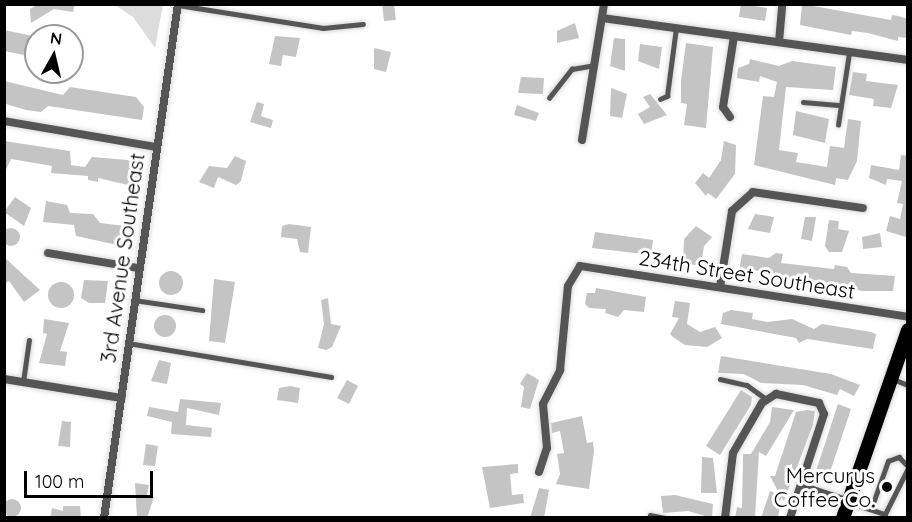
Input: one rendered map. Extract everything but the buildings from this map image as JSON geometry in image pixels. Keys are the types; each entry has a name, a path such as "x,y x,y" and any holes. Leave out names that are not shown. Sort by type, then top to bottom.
{"main road":[{"path":"843,518 908,330"}],"street":[{"path":"582,140 596,65 604,4"},
{"path":"779,42 782,4"},
{"name":"3rd Avenue Southeast","path":"104,518 138,268 178,5"},
{"path":"602,18 908,60"},
{"path":"730,117 723,106 734,36"},
{"path":"4,121 156,147"},
{"path":"720,287 732,211 744,198 763,191 863,208"},
{"path":"48,253 138,268"},
{"name":"234th Street Southeast","path":"539,472 547,448 543,404 560,370 568,286 580,266 908,318"},
{"path":"4,379 121,398"},
{"path":"725,518 729,464 767,398 776,394 819,403 824,414 790,518"},
{"path":"801,486 849,502"}],"lane":[{"path":"178,5 323,28 363,24"},
{"path":"660,99 667,96 676,28"},
{"path":"838,125 849,52"},
{"path":"549,98 572,69 596,65"},
{"path":"802,102 841,105"},
{"path":"134,300 202,310"},
{"path":"23,382 29,340"},
{"path":"128,343 331,377"},
{"path":"891,378 908,385"},
{"path":"720,379 747,385 767,398"},
{"path":"849,502 885,514 908,467 899,458 888,461 871,509"},
{"path":"650,515 665,518"}],"shaded area":[{"path":"115,5 163,5 155,48 133,17"}],"place":[{"name":"Mercurys Coffee Co.","path":"887,487"}]}
